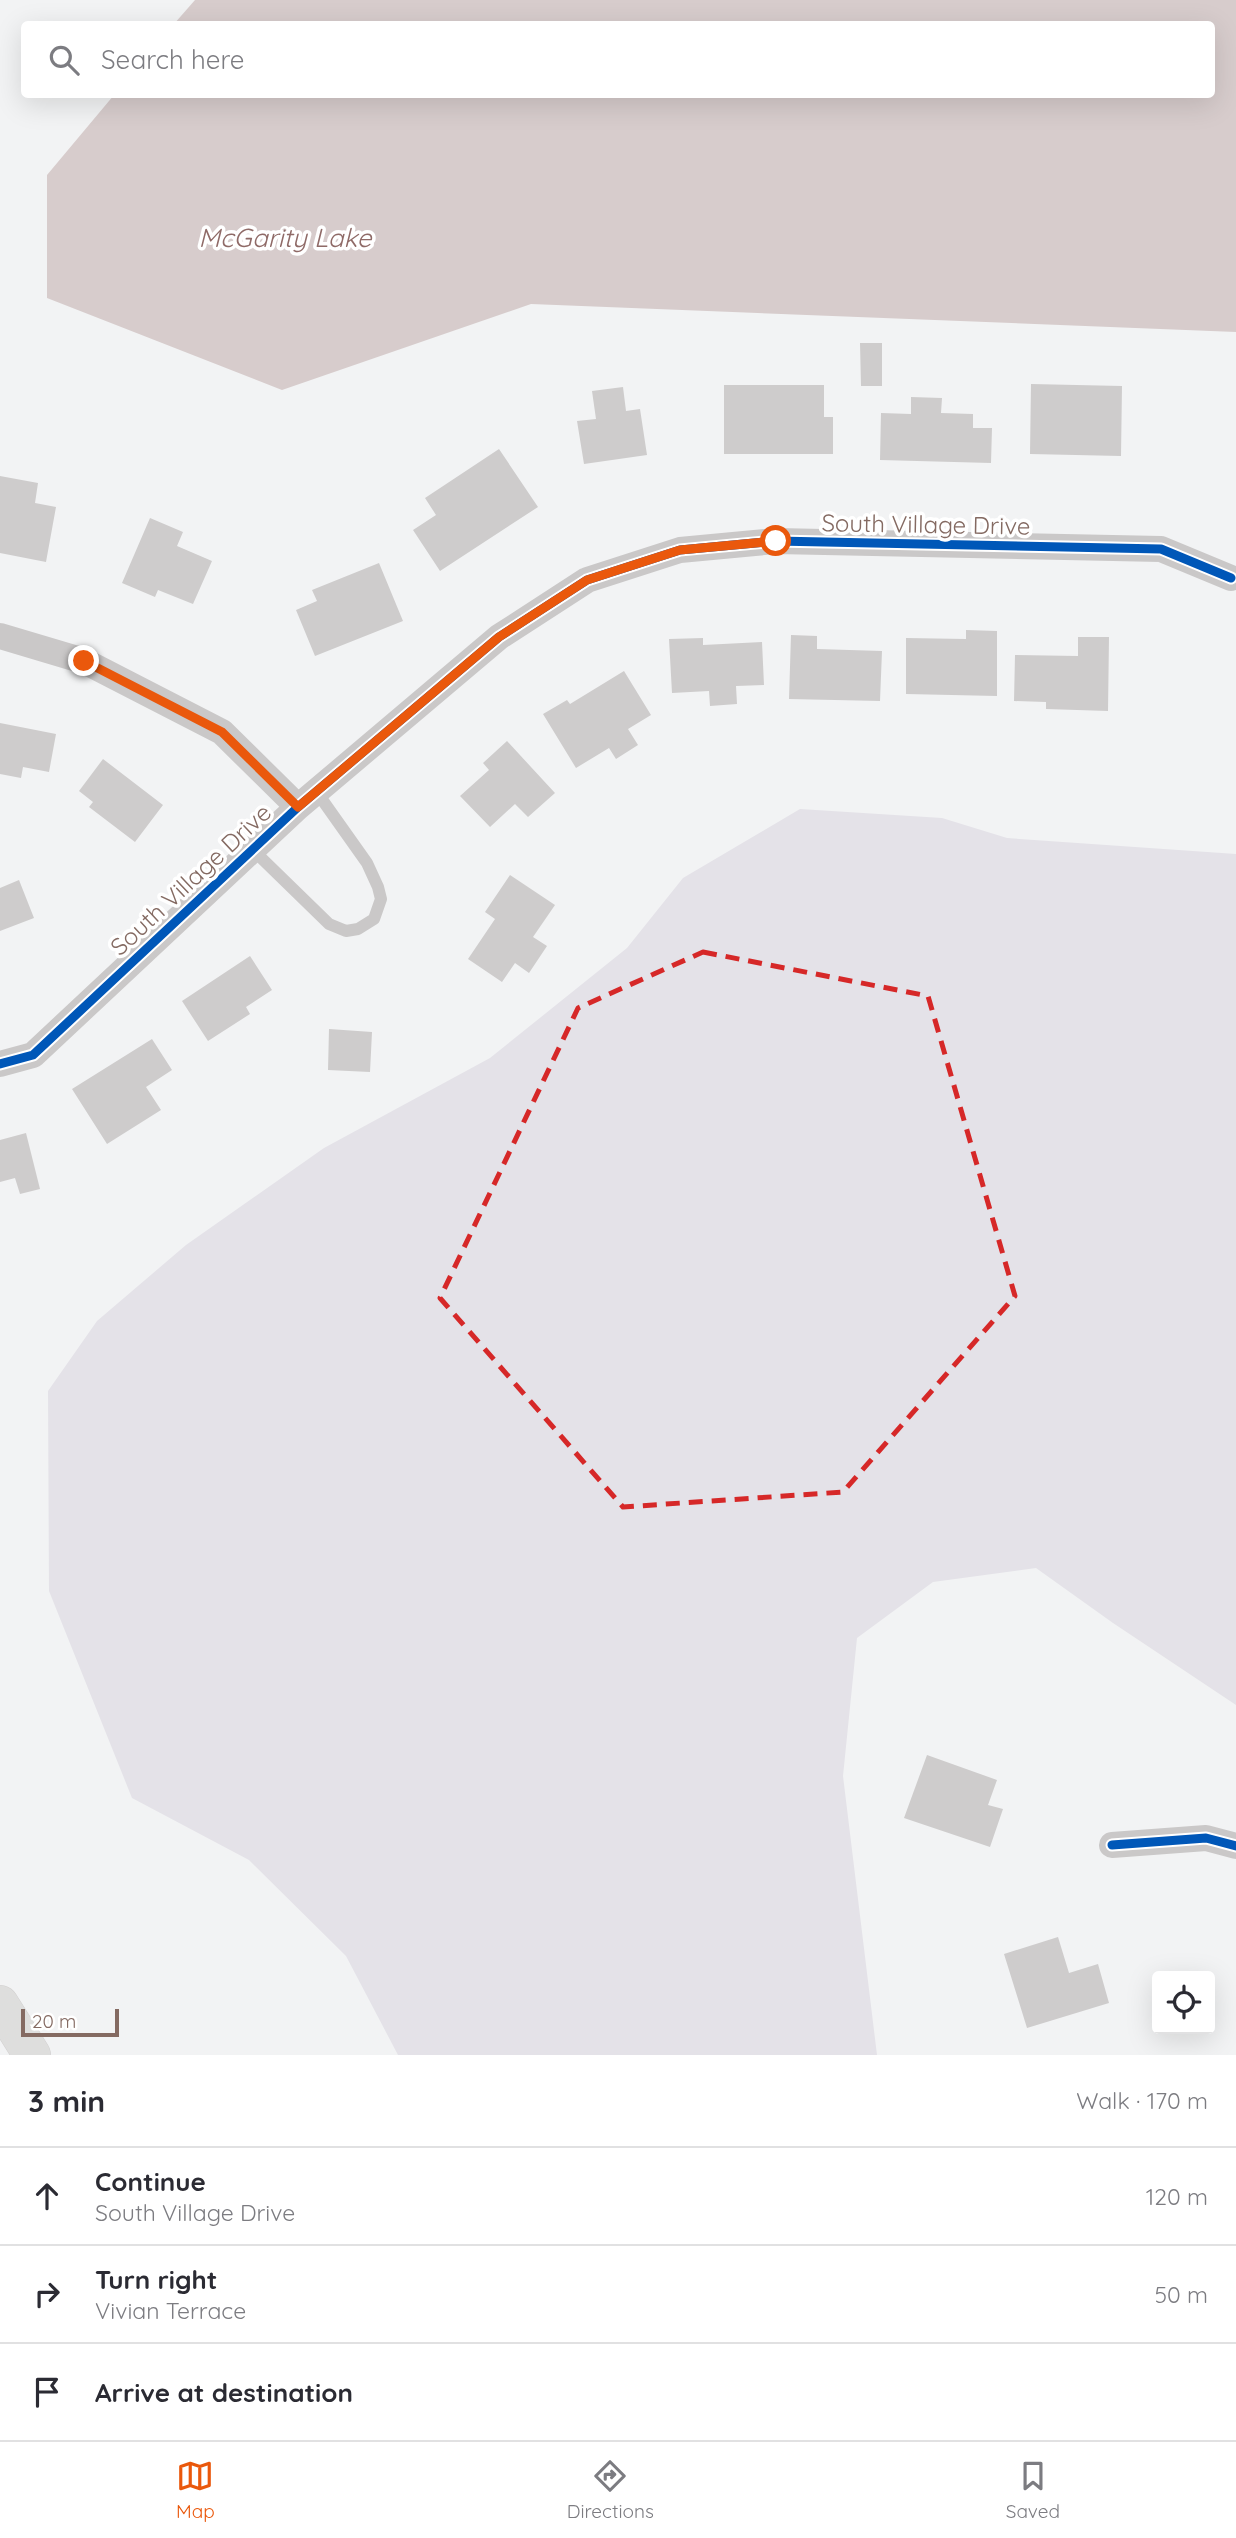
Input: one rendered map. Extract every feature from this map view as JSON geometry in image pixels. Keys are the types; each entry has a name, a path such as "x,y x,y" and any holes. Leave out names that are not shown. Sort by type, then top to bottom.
{"main road":[{"path":"0,2004 32,2055"}],"street":[{"name":"South Village Drive","path":"0,1064 33,1055 307,799 499,637 587,580 680,550 776,541 1161,550 1231,578"},
{"path":"0,636 84,661 222,732 307,799"},
{"path":"1112,1845 1206,1838 1236,1846"}],"lane":[{"path":"252,849 329,924 346,931 358,929 373,919 381,899 367,863 307,799"}],"highlighted area":[{"path":"703,952 928,996 1015,1296 843,1492 623,1507 440,1298 578,1008"}],"shaded area":[{"path":"800,809 942,818 1007,838 1236,854 1236,1705 1036,1568 933,1582 857,1638 843,1776 877,2055 398,2055 346,1956 249,1860 132,1798 49,1591 48,1391 97,1321 186,1245 324,1148 490,1058 627,948 683,878"}],"water":[{"name":"McGarity Lake","path":"195,0 1236,0 1236,332 531,304 282,390 47,298 47,175 111,98 1215,98 1215,21 177,21"}],"building":[{"path":"860,343 882,343 882,386 861,386"},
{"path":"1031,384 1122,386 1121,456 1030,454"},
{"path":"724,385 824,385 824,417 833,417 833,454 724,454"},
{"path":"623,387 626,411 640,409 647,455 584,464 577,421 596,419 592,391"},
{"path":"911,397 942,398 941,413 973,414 973,428 992,428 991,463 880,460 881,413 911,414"},
{"path":"499,449 538,507 440,571 413,530 436,515 425,498"},
{"path":"0,476 38,483 35,503 56,507 46,562 0,553"},
{"path":"150,518 183,532 177,546 212,561 193,604 158,590 155,597 122,583"},
{"path":"379,563 403,621 315,656 296,610 317,601 312,590"},
{"path":"966,630 997,631 997,696 906,694 906,638 966,639"},
{"path":"791,635 817,636 817,649 882,651 880,701 789,699"},
{"path":"1078,637 1109,637 1108,711 1046,709 1046,702 1014,701 1015,655 1078,656"},
{"path":"703,638 703,645 762,642 764,685 736,686 737,704 710,706 709,691 672,693 669,639"},
{"path":"624,671 651,715 628,729 638,745 616,759 609,748 576,768 543,714 567,700 570,704"},
{"path":"0,723 56,734 49,772 23,767 21,778 0,774"},
{"path":"507,741 555,793 528,817 515,804 490,827 460,796 489,770 483,763"},
{"path":"103,759 163,805 135,842 89,807 93,802 79,791"},
{"path":"510,875 555,905 533,937 547,946 529,973 515,963 502,982 468,959 495,919 485,912"},
{"path":"19,880 34,918 0,931 0,888"},
{"path":"250,956 272,990 246,1007 250,1014 208,1041 182,1001"},
{"path":"329,1029 372,1032 370,1072 328,1070"},
{"path":"152,1039 172,1070 146,1087 161,1110 107,1144 72,1089"},
{"path":"26,1133 40,1189 20,1194 15,1178 0,1182 0,1140"},
{"path":"927,1755 997,1780 988,1805 1003,1809 990,1847 904,1818"},
{"path":"1058,1937 1069,1973 1098,1964 1109,2003 1027,2028 1004,1954"}],"cycle path":[{"path":"0,1064 33,1055 298,807 499,637 587,580 680,550 776,541 1161,549 1231,578"},
{"path":"1112,1845 1206,1838 1236,1846"}],"route":[{"path":"84,661 222,732 298,807 499,637 587,580 680,550 776,541"}]}
